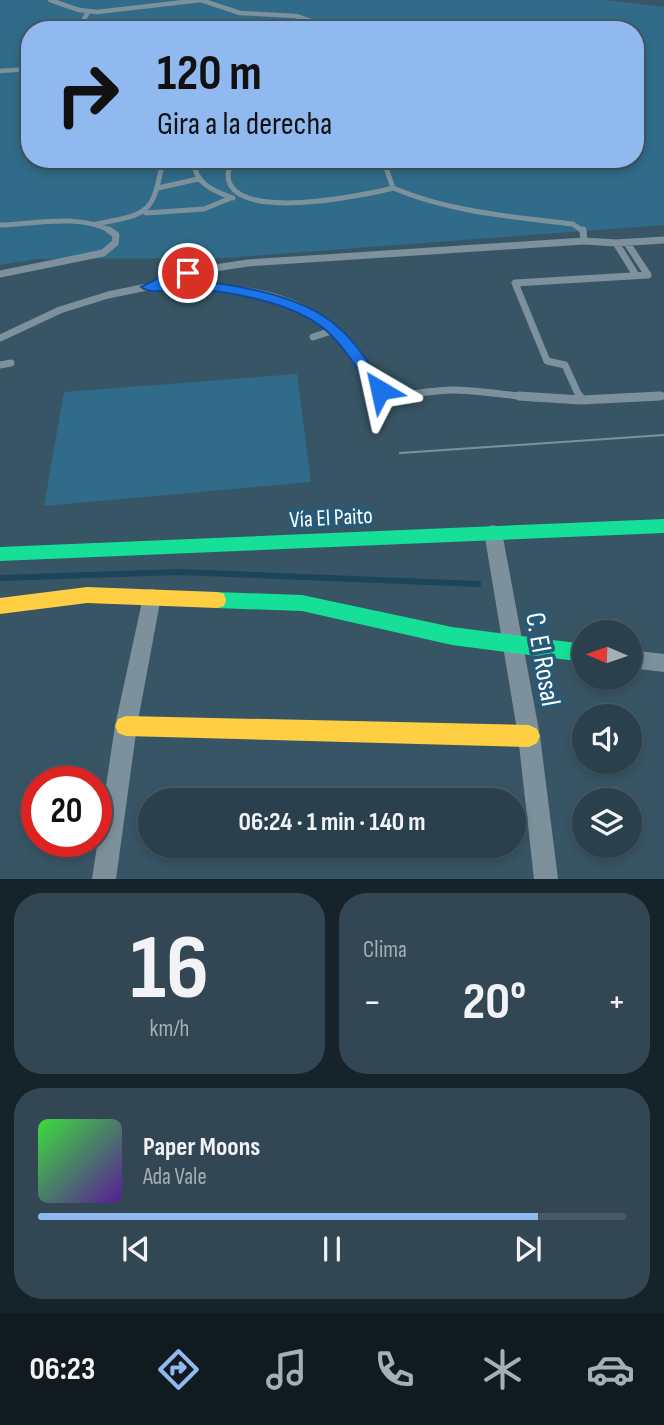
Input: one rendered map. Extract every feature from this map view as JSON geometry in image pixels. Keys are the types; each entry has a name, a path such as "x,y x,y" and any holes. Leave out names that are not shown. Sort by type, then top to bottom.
{"street":[{"name":"Vía El Paito","path":"0,555 664,526"},
{"name":"C. El Rosal","path":"493,532 529,736 546,879"},
{"path":"0,606 87,596 302,603 452,636 572,652"},
{"path":"104,879 126,726 152,597"},
{"path":"642,660 664,663"},
{"path":"126,726 529,736"}],"lane":[{"path":"51,0 88,12 201,0 240,13 296,16 311,21"},
{"path":"83,21 88,12"},
{"path":"0,71 21,70"},
{"path":"146,213 156,196 161,168"},
{"path":"193,168 208,189 231,198 257,201 330,200 393,188 414,197 474,212 573,224 584,231 584,241"},
{"path":"230,168 228,175 236,191 257,201"},
{"path":"388,168 393,188"},
{"path":"158,188 198,178"},
{"path":"92,225 146,213 204,209 231,198"},
{"path":"0,225 92,225 110,229 116,235 115,243 103,253 0,274"},
{"path":"148,287 169,277 248,263 584,241 627,243 664,240"},
{"path":"616,243 636,275"},
{"path":"581,400 565,365 547,360 515,283 648,275 627,243"},
{"path":"0,338 60,310 108,295 148,287 183,285 266,296 304,311 334,330 359,360 372,383 380,390 392,393 441,390 506,393 553,401 664,396"},
{"path":"313,337 334,330"},
{"path":"0,365 11,363"},
{"path":"624,527 664,516"}],"shaded area":[{"path":"0,0 606,0 664,7 664,225 224,258 37,259 0,265"},
{"path":"297,374 311,482 44,506 64,392"}],"waterway":[{"path":"0,578 179,572 478,584"}],"tram line":[{"path":"400,453 664,435"}],"traffic: fast":[{"path":"0,554 664,526"},
{"path":"217,600 302,603 452,636 572,651"}],"traffic: slow":[{"path":"0,606 87,595 217,600"},
{"path":"126,726 529,736"}],"route":[{"path":"188,273 169,277 148,287 183,285 226,289 266,296 293,306 334,330 380,390"}]}
